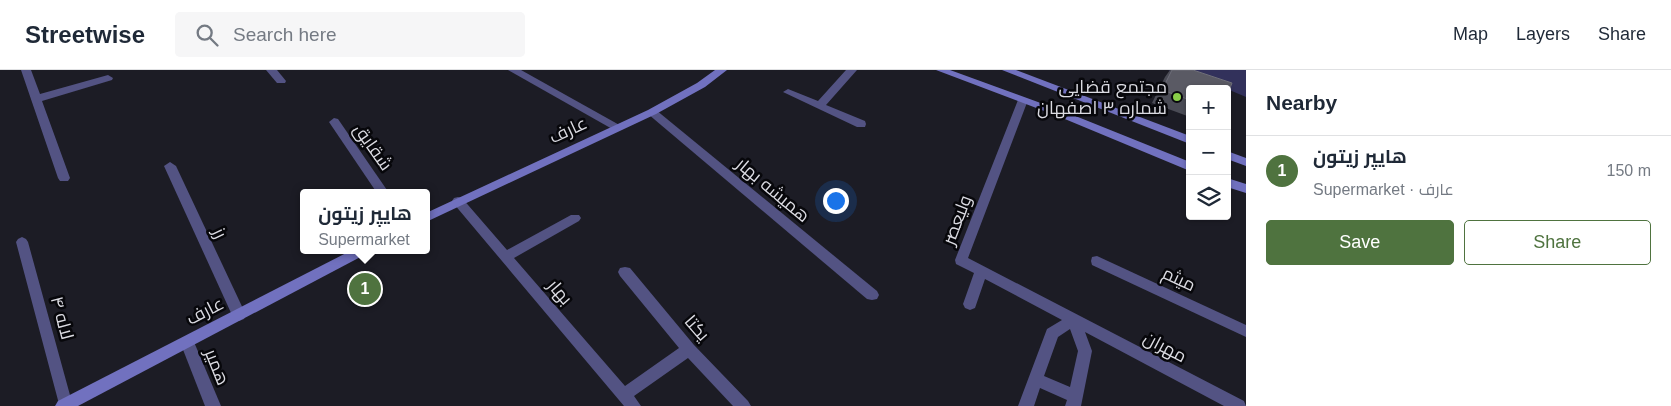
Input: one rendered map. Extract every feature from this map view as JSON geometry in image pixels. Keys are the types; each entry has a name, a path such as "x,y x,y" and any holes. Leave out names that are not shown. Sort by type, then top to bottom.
{"main road":[{"name":"عارف","path":"430,216 652,112 701,85 722,70"},
{"path":"941,70 1064,115"},
{"path":"953,70 1186,165"},
{"path":"1002,70 1186,139"},
{"path":"1007,70 1074,97"},
{"path":"1231,156 1246,162"},
{"path":"1231,183 1246,189"},
{"name":"عارف","path":"64,405 356,254"}],"street":[{"path":"26,70 64,178"},
{"path":"271,70 281,81"},
{"path":"513,70 618,127"},
{"path":"820,106 852,70"},
{"path":"36,99 108,78"},
{"path":"788,92 861,124"},
{"name":"ولیعصر","path":"1023,100 961,260 1074,320"},
{"name":"همیشه بهار","path":"652,112 872,295"},
{"name":"شقایق","path":"334,122 380,189"},
{"name":"رز","path":"170,166 240,315"},
{"name":"بهار","path":"458,202 629,401"},
{"path":"506,257 575,218"},
{"name":"لاله ۴","path":"22,242 64,405"},
{"name":"میثم","path":"1097,261 1246,331"},
{"name":"یکتا","path":"625,272 689,349 743,406"},
{"path":"970,304 981,272"},
{"path":"1026,406 1035,379 1052,333 1074,320 1085,351 1074,402 1035,379"},
{"name":"مهران","path":"1074,320 1239,406"},
{"name":"همیر","path":"187,342 213,406"},
{"path":"629,401 689,349"}],"shaded area":[{"path":"1168,70 1246,70 1246,97 1231,91 1231,85 1215,85"}],"building":[{"path":"1172,70 1193,70 1232,83 1231,86 1186,85 1186,99 1162,90"}],"place":[{"name":"مجتمع قضایی شماره ۳ اصفهان","path":"1177,97"},
{"name":"هایپر زیتون","path":"365,289"}]}
